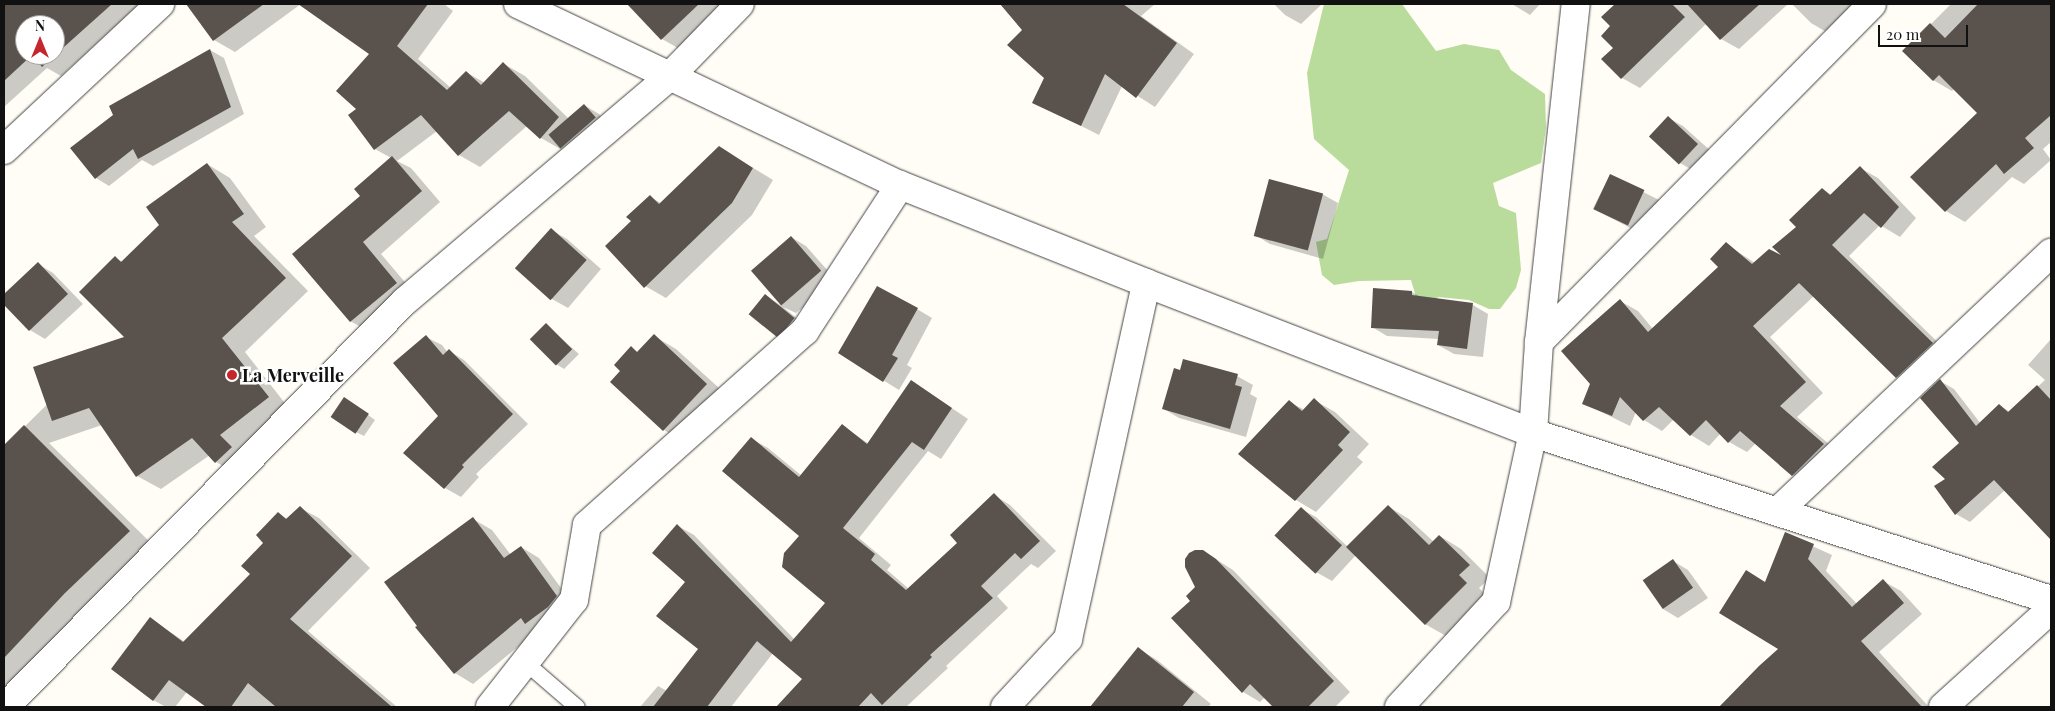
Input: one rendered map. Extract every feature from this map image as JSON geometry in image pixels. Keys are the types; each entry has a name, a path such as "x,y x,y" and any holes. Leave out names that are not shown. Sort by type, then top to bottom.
{"street":[{"path":"4,150 160,4"},
{"path":"518,4 900,184 1146,283 1533,433 2051,600"},
{"path":"5,707 405,302 670,76 740,4"},
{"path":"1399,707 1496,602 1533,433 1539,342 1576,4"},
{"path":"1539,342 1872,4"},
{"path":"490,707 574,600 587,526 805,332 900,184"},
{"path":"1778,512 2051,253"},
{"path":"1005,707 1068,639 1146,283"},
{"path":"1942,707 2051,610"}],"lane":[{"path":"526,663 577,707"}],"green space":[{"path":"1324,4 1402,4 1436,51 1464,44 1499,50 1511,70 1545,94 1546,128 1541,163 1493,183 1499,206 1516,213 1521,270 1516,288 1500,309 1489,309 1469,300 1438,297 1433,307 1419,307 1411,280 1359,281 1334,285 1322,275 1316,242 1327,239 1349,170 1314,139 1307,73"}],"building":[{"path":"4,4 112,4 65,46 65,15 15,15 15,65 21,65 4,81"},
{"path":"186,4 264,4 213,41"},
{"path":"298,4 428,4 397,46 447,90 466,71 481,85 503,62 559,117 540,139 509,111 458,156 421,115 374,150 348,115 356,109 336,91 369,54"},
{"path":"627,4 699,4 661,40"},
{"path":"1000,4 1123,4 1177,43 1136,98 1105,74 1081,126 1032,103 1044,78 1007,45 1022,30"},
{"path":"1615,4 1672,4 1685,17 1621,79 1601,59 1613,48 1601,36 1610,26 1601,17"},
{"path":"1687,4 1760,4 1720,40"},
{"path":"1978,4 2051,4 2051,115 2025,138 2034,148 2004,174 1996,164 1945,212 1910,177 1977,113 1939,75 1933,81 1902,51 1930,23 1945,38"},
{"path":"210,49 231,107 138,159 133,149 95,179 70,148 113,115 109,106"},
{"path":"584,104 596,118 560,148 549,135"},
{"path":"1668,116 1698,144 1679,164 1649,136"},
{"path":"719,146 753,168 732,203 644,288 605,246 631,221 626,217 650,195 659,204"},
{"path":"392,156 422,191 363,242 397,283 350,322 292,254 360,196 354,189"},
{"path":"207,163 244,214 232,222 286,278 222,338 269,397 220,435 232,447 215,463 192,438 136,477 89,408 52,421 33,367 124,337 79,292 115,256 121,262 159,225 146,207"},
{"path":"1860,166 1899,207 1881,228 1864,213 1832,245 1933,343 1896,378 1799,283 1753,326 1806,382 1780,406 1824,444 1792,476 1740,431 1728,443 1706,420 1690,436 1659,407 1643,421 1620,397 1612,416 1582,404 1590,384 1561,351 1620,299 1648,332 1718,267 1710,259 1726,242 1752,264 1769,249 1781,255 1772,247 1796,227 1789,220 1822,188 1830,195"},
{"path":"1610,174 1644,190 1628,225 1594,209"},
{"path":"1269,179 1323,193 1308,250 1254,236"},
{"path":"551,228 587,260 551,300 515,268"},
{"path":"791,236 821,271 781,305 751,271"},
{"path":"38,262 68,294 29,331 4,305 4,294"},
{"path":"877,286 918,308 892,355 898,358 883,382 838,353"},
{"path":"1373,288 1412,291 1412,295 1473,303 1467,349 1437,345 1439,331 1371,328"},
{"path":"765,294 795,318 778,338 749,314"},
{"path":"546,323 572,349 556,365 530,339"},
{"path":"654,334 707,384 663,431 610,382 620,371 614,365 631,346 637,352"},
{"path":"426,335 443,355 449,349 513,414 462,465 464,467 444,489 403,453 438,416 393,363"},
{"path":"1183,359 1238,374 1235,385 1242,387 1230,429 1162,409 1174,368 1180,370"},
{"path":"1940,379 1976,426 1999,404 2008,412 2037,385 2051,400 2051,540 1994,480 1955,515 1934,486 1945,479 1932,467 1959,443 1920,398"},
{"path":"911,380 952,408 924,450 912,442 843,528 875,554 871,560 906,590 957,543 950,535 994,493 1040,541 1021,559 1015,553 981,586 993,598 930,655 932,657 882,705 871,693 858,707 776,707 802,679 757,641 707,707 653,707 698,649 656,616 685,582 652,553 677,524 791,642 825,603 782,567 784,553 799,536 722,471 751,437 799,477 842,424 867,444"},
{"path":"344,397 369,414 355,434 331,417"},
{"path":"1314,398 1350,432 1338,445 1343,450 1295,501 1238,454 1289,400 1302,411"},
{"path":"24,425 130,531 65,593 4,658 4,445"},
{"path":"1388,505 1429,545 1439,535 1470,565 1459,575 1467,583 1425,625 1346,547"},
{"path":"300,506 352,556 290,619 392,707 276,707 248,683 231,707 206,707 169,680 153,701 111,669 150,617 183,642 250,574 241,566 263,543 256,535 278,512 286,519"},
{"path":"1301,507 1342,545 1315,574 1274,536"},
{"path":"473,517 504,558 521,546 557,596 548,607 525,624 521,618 454,674 415,627 417,626 384,582"},
{"path":"1785,532 1814,544 1808,559 1852,607 1883,579 1904,603 1861,641 1922,707 1719,707 1778,649 1719,613 1746,570 1765,582"},
{"path":"1195,550 1203,550 1216,559 1334,681 1308,707 1273,707 1250,684 1242,693 1171,618 1190,601 1186,596 1195,587 1185,567 1185,559 1189,553"},
{"path":"1673,559 1693,588 1663,609 1643,580"},
{"path":"1138,647 1194,692 1182,707 1090,707"}],"place":[{"name":"La Merveille","path":"232,375"}]}
